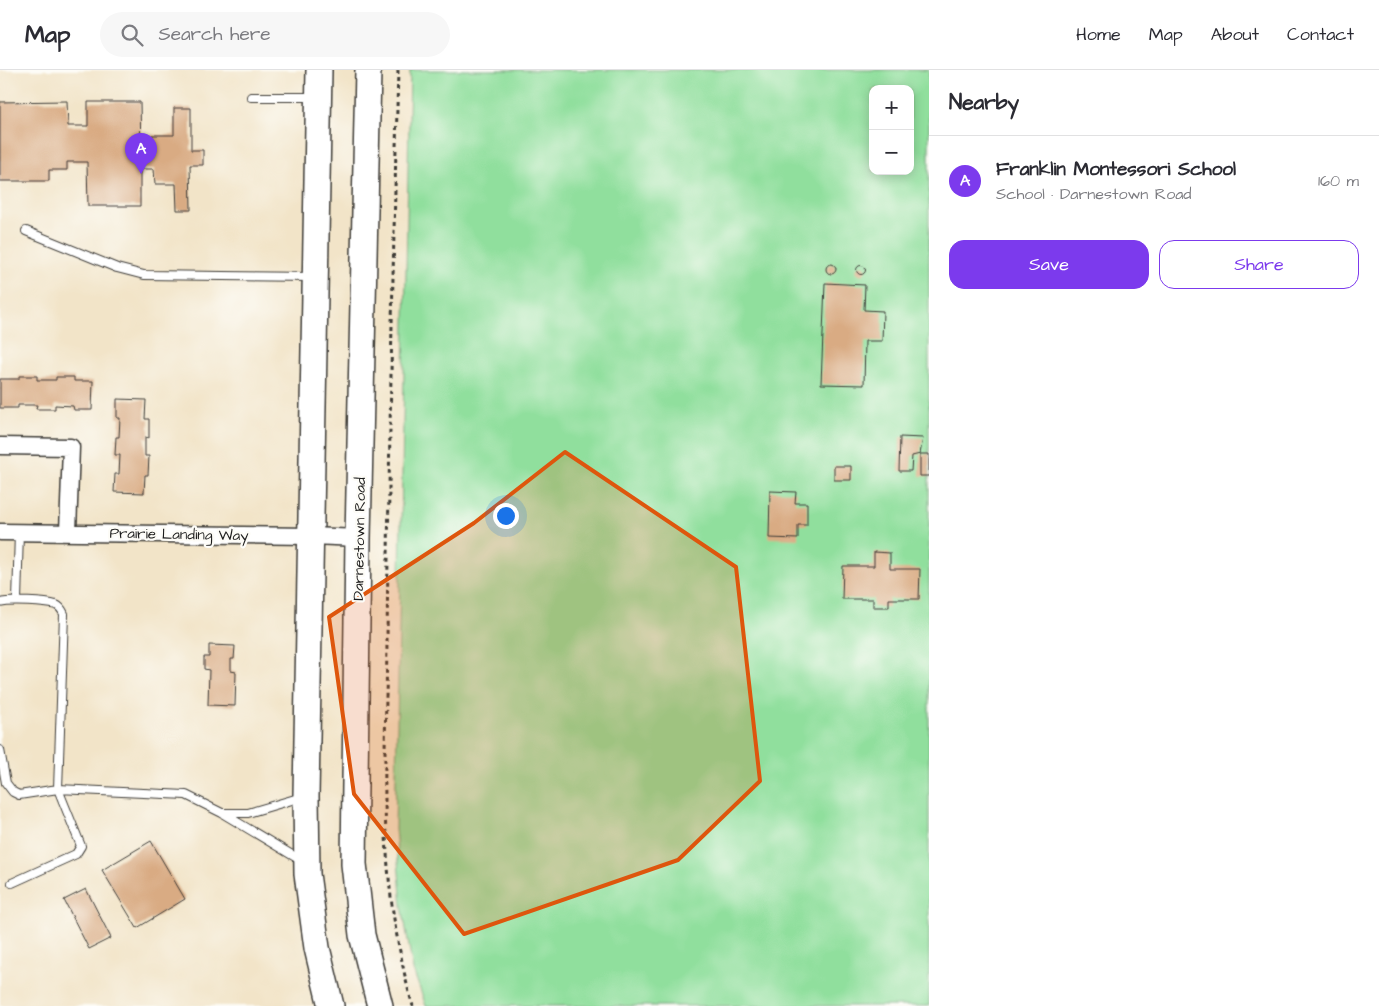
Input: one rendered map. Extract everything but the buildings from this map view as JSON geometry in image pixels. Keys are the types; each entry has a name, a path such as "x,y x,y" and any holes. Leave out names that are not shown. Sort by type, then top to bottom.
{"main road":[{"path":"319,70 306,796 307,874 317,948 331,1006"},
{"name":"Darnestown Road","path":"368,70 358,538 354,864 362,935 380,1006"}],"street":[{"path":"0,446 71,447 68,532"},
{"name":"Prairie Landing Way","path":"0,532 358,538"}],"lane":[{"path":"251,97 318,97"},
{"path":"26,231 117,268 144,275 315,277"},
{"path":"17,602 19,532"},
{"path":"0,604 17,602 56,605 61,608 64,614 58,789 81,846 76,854 12,883"},
{"path":"0,750 6,783 13,792 19,795 58,789 186,795 222,813 307,864"},
{"path":"222,813 248,813 306,796"}],"path":[{"path":"398,70 388,473 385,812 387,871 395,932 409,993 414,1006"}],"highlighted area":[{"path":"565,452 736,567 760,781 678,860 464,934 354,794 329,617 474,523"}],"green space":[{"path":"410,70 929,70 929,1006 426,1006 413,970 402,906 395,829"}],"place":[{"name":"Franklin Montessori School","path":"141,174"}]}
